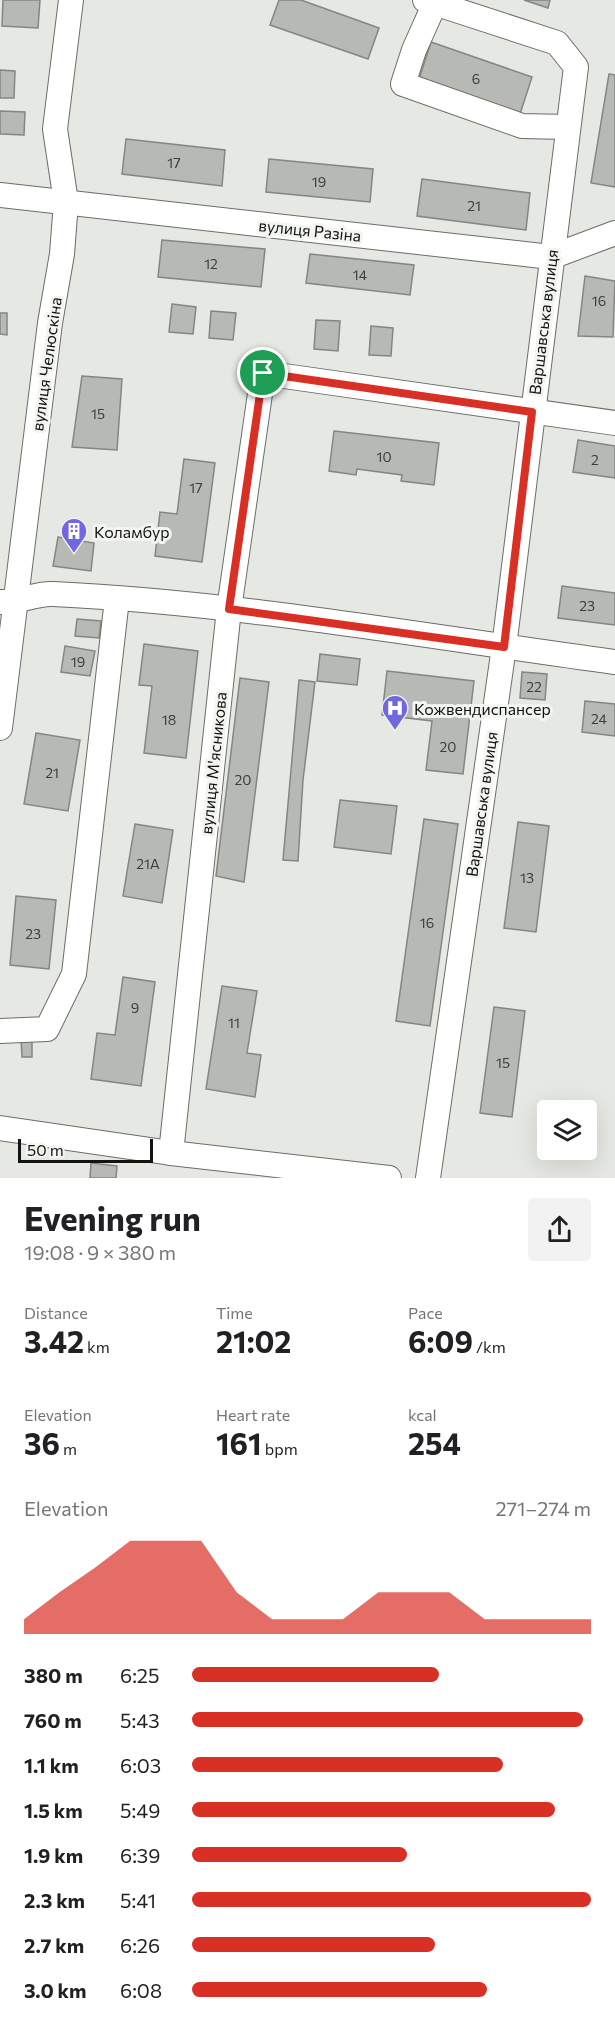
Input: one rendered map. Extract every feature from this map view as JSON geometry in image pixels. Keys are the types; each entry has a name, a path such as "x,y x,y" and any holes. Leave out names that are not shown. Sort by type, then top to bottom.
{"street":[{"name":"вулиця Челюскіна","path":"0,728 7,602 62,254 66,202 55,129 71,0"},
{"name":"Варшавська вулиця","path":"428,1178 504,647 576,67 557,43 430,2"},
{"path":"430,2 403,84 522,126 568,128"},
{"name":"вулиця Разіна","path":"0,195 551,257 615,233"},
{"name":"вулиця М'ясникова","path":"171,1154 229,609 263,373 532,412"},
{"path":"532,412 615,423"},
{"path":"7,602 50,593 229,609 615,662"},
{"path":"0,1031 47,1029 74,974 117,599"},
{"path":"0,1128 171,1154 389,1178"}],"building":[{"path":"3,0 40,0 38,28 2,26"},
{"path":"279,0 301,0 379,28 368,59 270,25"},
{"path":"524,0 550,0 548,8"},
{"path":"431,42 532,77 520,114 419,79"},
{"path":"0,70 15,71 14,98 0,98"},
{"path":"609,74 615,75 615,187 591,183"},
{"path":"0,111 25,112 24,135 0,134"},
{"path":"126,139 225,150 222,186 122,174"},
{"path":"269,159 373,169 370,202 266,192"},
{"path":"422,179 530,193 526,230 417,216"},
{"path":"162,240 265,249 261,287 158,277"},
{"path":"310,254 414,265 410,295 306,283"},
{"path":"585,276 615,281 613,337 578,336"},
{"path":"172,304 196,307 193,334 169,332"},
{"path":"211,311 236,313 233,340 209,338"},
{"path":"0,313 7,313 7,335 0,334"},
{"path":"316,320 340,321 338,351 314,349"},
{"path":"371,326 393,328 391,356 369,355"},
{"path":"82,376 122,379 117,450 72,447"},
{"path":"334,431 439,443 434,485 401,481 402,475 357,469 356,475 329,471"},
{"path":"578,440 615,446 615,478 573,472"},
{"path":"184,459 215,463 202,562 155,556 160,512 177,514"},
{"name":"Коламбур","path":"58,537 94,543 91,571 53,566"},
{"path":"562,586 615,593 615,625 558,618"},
{"path":"77,619 101,621 99,638 75,636"},
{"path":"144,644 198,651 186,758 144,753 152,686 139,685"},
{"path":"65,646 95,651 90,676 61,672"},
{"path":"320,654 360,659 357,685 317,681"},
{"path":"387,671 474,681 463,774 426,770 432,721 382,715"},
{"path":"522,672 547,674 545,700 520,698"},
{"path":"240,678 269,682 244,882 216,876"},
{"path":"299,680 315,682 303,780 298,861 283,860"},
{"path":"585,701 615,704 615,736 582,732"},
{"path":"36,733 80,740 68,811 24,804"},
{"path":"340,800 397,806 391,854 334,847"},
{"path":"424,819 458,824 430,1026 396,1021"},
{"path":"518,822 549,826 536,932 504,928"},
{"path":"135,824 173,830 162,903 123,896"},
{"path":"16,896 56,900 49,969 10,965"},
{"path":"123,977 155,982 141,1086 91,1079 97,1033 115,1035"},
{"path":"222,986 257,991 247,1053 261,1055 255,1097 206,1089"},
{"path":"494,1007 525,1011 512,1117 480,1113"},
{"path":"21,1038 32,1038 32,1057 22,1057"},
{"path":"91,1163 117,1166 116,1178 90,1178"}],"place":[{"name":"Коламбур","path":"74,554"},
{"name":"Кожвендиспансер","path":"395,731"}],"route":[{"path":"263,373 532,412 504,647 229,609 263,373"}]}
